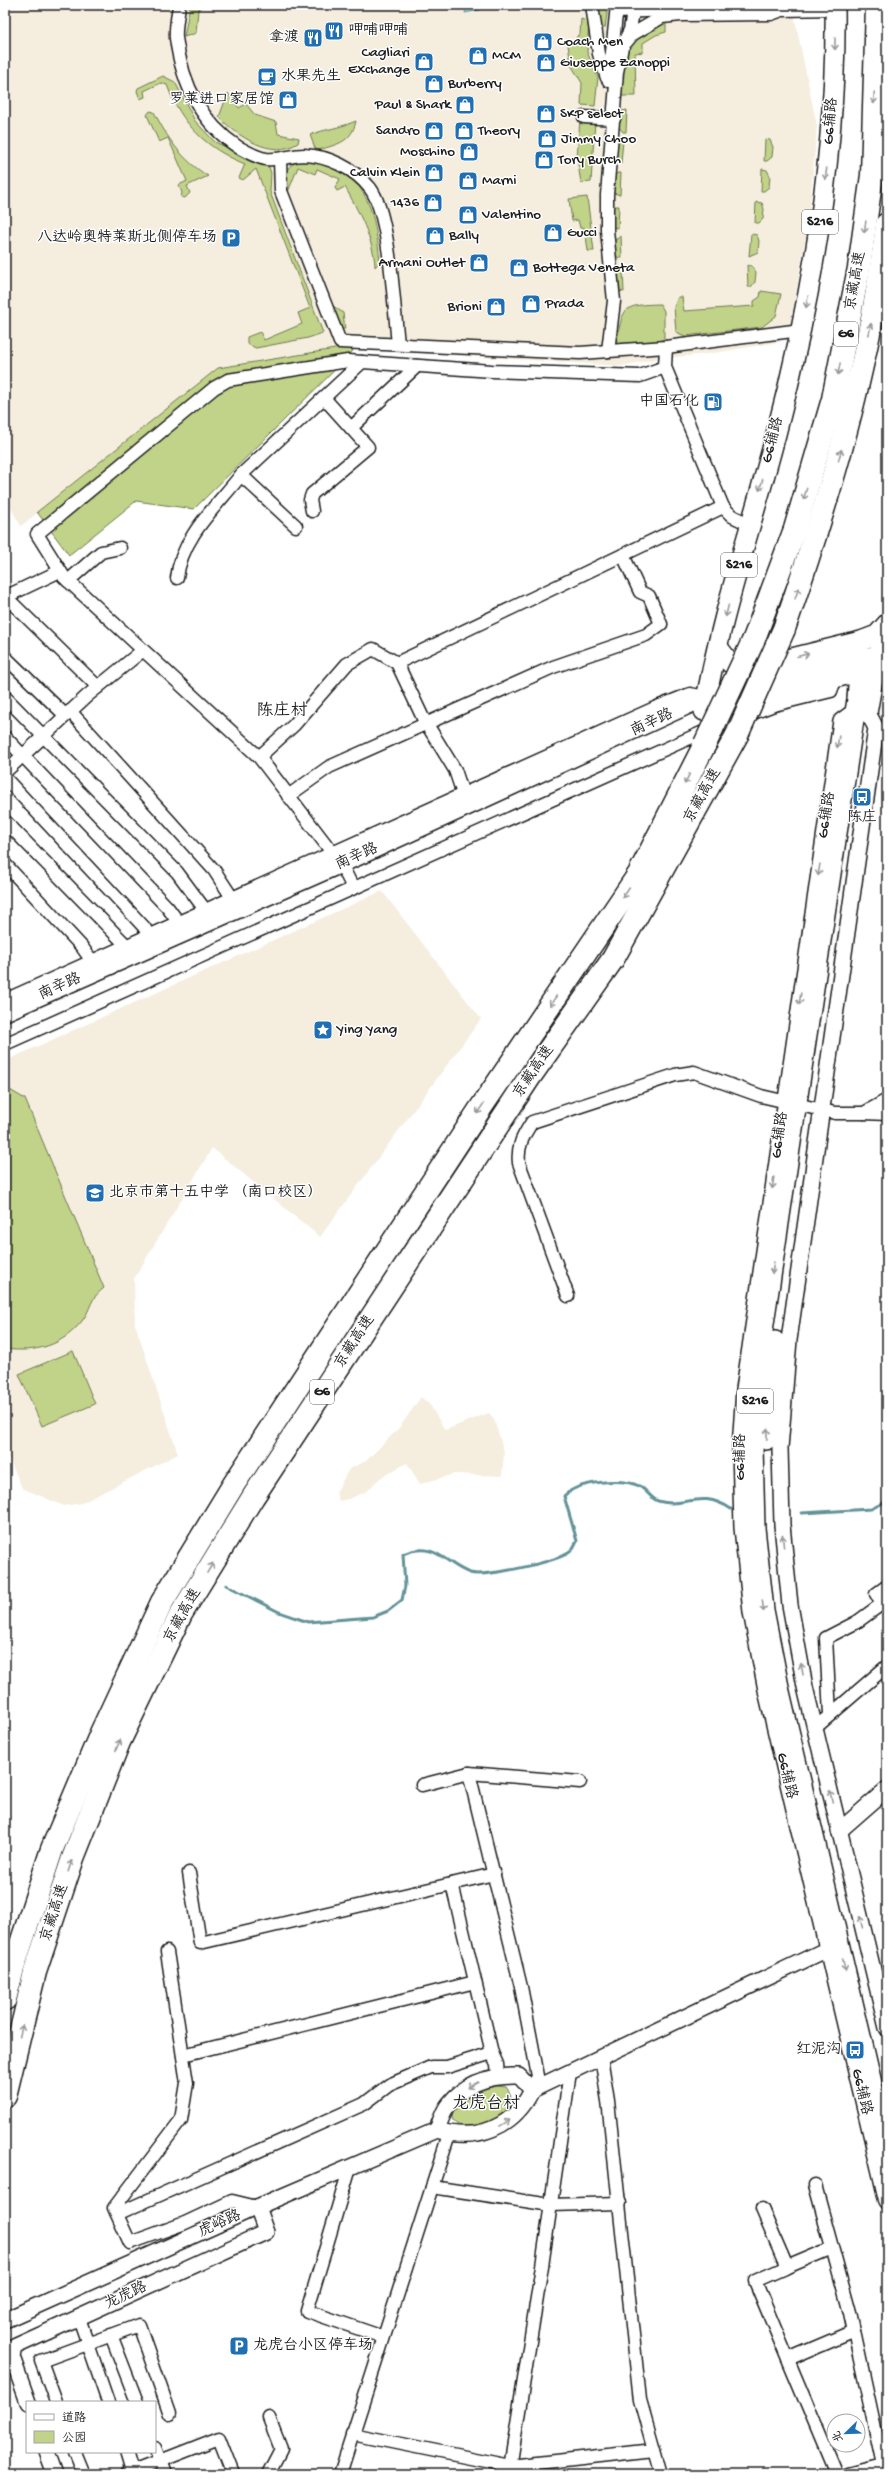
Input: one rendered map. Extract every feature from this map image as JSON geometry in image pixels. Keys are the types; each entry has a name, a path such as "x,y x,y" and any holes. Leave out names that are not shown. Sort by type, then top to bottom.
{"highway":[{"name":"京藏高速","path":"5,1999 13,1968 52,1849 100,1733 162,1602 256,1451 480,1109 639,874 703,739 754,639 795,529 833,399 859,268 872,175 877,9"},
{"name":"京藏高速","path":"5,2096 35,1972 73,1858 120,1742 181,1614 266,1477 529,1078 613,958 737,735 784,629 822,520 857,392 882,270 887,224"}],"main road":[{"name":"G6辅路","path":"705,704 749,524 776,434 801,330 819,226 831,134 835,74 835,7"},
{"name":"G6辅路","path":"887,624 862,710 803,1106 756,1390 753,1447 754,1528 764,1610 833,1946 887,2147"},
{"path":"718,647 730,663 752,668 862,641 877,635 887,624"},
{"path":"705,704 845,660 875,663"},
{"path":"705,704 836,678 875,663"},
{"name":"南辛路","path":"5,1024 340,863 465,800 705,704"},
{"name":"南辛路","path":"5,1012 340,863 705,704"},
{"name":"G6辅路","path":"803,1106 770,1391 766,1447 768,1526 776,1608 791,1690 887,2090"}],"street":[{"path":"179,5 176,36 182,66 193,99 210,124 227,139 250,154 265,159 280,159 304,155 323,158 352,170 371,189 377,200 385,231 398,344"},
{"path":"592,5 599,54 609,83"},
{"path":"610,118 608,103 610,66 617,8 772,6 782,10"},
{"path":"622,47 633,34 662,17 681,15 771,14 782,10 835,7"},
{"path":"603,352 608,308 600,213 610,118 617,72 622,47 630,30 633,8"},
{"path":"584,117 610,118"},
{"path":"280,159 280,191 340,342 580,353 666,347 801,330"},
{"path":"666,347 665,367 723,507 732,516 749,524"},
{"path":"353,888 340,863 259,757 142,651 68,581 37,534 221,383 348,361 417,366 640,376 665,367"},
{"path":"177,578 180,558 188,541 241,475 362,362"},
{"path":"351,428 417,366"},
{"path":"312,512 310,500 312,494 368,447 324,398"},
{"path":"241,475 296,526"},
{"path":"397,663 723,507"},
{"path":"68,581 101,552 120,548"},
{"path":"288,796 329,766 553,668 646,635 661,624 649,596 640,592 623,554"},
{"path":"60,571 5,597 98,687"},
{"path":"259,757 294,725 347,664 373,649 397,663 426,724 455,770 465,800"},
{"path":"5,772 68,713 142,651"},
{"path":"5,657 68,713 214,870 233,899"},
{"path":"5,1044 353,888 703,739 774,705 830,691 836,678"},
{"path":"5,697 177,872 206,911"},
{"path":"703,739 705,704"},
{"name":"G6辅路","path":"862,710 841,721 803,1106 789,1340 780,1448 782,1525 790,1606 815,1728 887,2028"},
{"path":"5,737 168,908 179,923"},
{"path":"5,778 144,927 149,936"},
{"path":"5,821 127,946"},
{"path":"5,1000 233,899 340,863"},
{"path":"5,864 82,947 92,962"},
{"path":"568,1296 519,1163 518,1150 523,1135 532,1122 675,1075 694,1072 760,1096 835,1113 887,1114"},
{"path":"864,1113 887,1100"},
{"path":"830,1715 826,1638 885,1605 876,1594 887,1586"},
{"path":"815,1728 887,1666"},
{"path":"468,1773 521,1987 538,2076 532,2090"},
{"path":"422,1785 468,1773 580,1782"},
{"path":"839,1831 887,1789"},
{"path":"189,1873 200,1943 494,1874"},
{"path":"452,1884 492,2053 497,2064 498,2076"},
{"path":"532,2090 833,1946"},
{"name":"G6辅路","path":"833,1946 887,2202"},
{"path":"167,1952 187,2083 180,2120 145,2169 114,2208 130,2243 185,2223 232,2201 257,2207"},
{"path":"183,2055 475,1982"},
{"path":"117,2214 364,2104 389,2085 431,2067 446,2067 492,2053"},
{"path":"601,2057 620,2203 640,2400 661,2474"},
{"path":"509,2470 551,2205 570,2072"},
{"path":"340,2474 382,2337 432,2187 448,2105 463,2090 481,2080 498,2076 519,2076 532,2090"},
{"name":"虎峪路","path":"5,2320 350,2167 443,2132 480,2132 496,2128 510,2119 524,2106 532,2090"},
{"path":"350,2167 307,2311 382,2337"},
{"path":"815,2185 854,2331 883,2465 847,2474"},
{"path":"432,2187 551,2205 620,2203"},
{"name":"龙虎路","path":"28,2401 12,2357 14,2347 266,2232 257,2207"},
{"path":"762,2209 787,2267"},
{"path":"832,2248 755,2281 836,2474"},
{"path":"79,2318 108,2401"},
{"path":"56,2401 41,2361 139,2325 170,2414"},
{"path":"788,2359 854,2331"},
{"path":"111,2335 137,2401"},
{"path":"268,2474 281,2449 269,2418"},
{"path":"352,2434 509,2470 654,2450"},
{"path":"126,2453 130,2473 219,2438 233,2474"},
{"path":"156,2451 165,2474"},
{"path":"47,2453 55,2474"},
{"path":"75,2453 84,2474"}],"shaded area":[{"path":"13,5 792,5 817,126 809,218 790,327 782,329 780,342 708,354 656,359 621,366 354,349 218,368 21,526 5,498 5,11"},
{"name":"北京市第十五中学 （南口校区）","path":"382,891 481,1019 320,1237 212,1148 134,1279 135,1324 178,1454 82,1503 64,1506 22,1488 5,1449 5,1061"},
{"path":"421,1397 430,1405 445,1430 489,1413 494,1419 504,1452 502,1476 454,1474 420,1484 407,1463 380,1478 367,1491 349,1499 339,1501 336,1493 349,1469 366,1461 399,1428"}],"green space":[{"path":"190,5 204,5 198,10 196,33 184,37"},
{"path":"595,5 608,5 605,28 601,28"},
{"path":"666,18 666,32 656,35 643,43 643,52 635,53 636,96 618,96 625,52 632,41"},
{"path":"581,19 589,22 587,52 598,77 595,106 581,105 582,83 571,65 568,45 576,42 577,36 580,34"},
{"path":"163,76 175,82 195,121 215,142 269,167 271,173 270,192 323,333 308,338 256,348 247,344 247,337 260,332 264,340 302,324 298,313 310,308 256,169 243,180 239,178 245,164 219,151 197,134 180,112 167,85 161,83 144,91 145,97 140,99 137,91 138,88"},
{"path":"228,93 239,108 246,104 255,115 276,122 278,134 299,138 298,143 288,148 277,149 266,147 256,144 235,131 219,117"},
{"path":"627,110 626,132 623,132 619,127 619,114 622,111"},
{"path":"150,111 154,112 170,140 183,156 208,176 187,186 190,193 185,198 181,197 182,193 179,185 187,181 168,138 159,142 147,115"},
{"path":"580,119 595,121 591,182 581,183 577,158"},
{"path":"356,121 354,129 342,142 316,151 310,135"},
{"path":"765,139 770,140 773,147 772,157 767,161 764,161"},
{"path":"619,141 623,141 621,163 616,162 614,158 616,144"},
{"path":"304,160 325,164 342,171 354,181 363,193 370,208 374,224 380,261 375,267 372,246 355,205 345,187 337,191 335,188 340,179 317,169 315,174 298,167 288,192 332,305 343,313 345,329 340,329 284,189 287,170 293,164"},
{"path":"762,169 767,170 770,176 769,187 764,191 761,191"},
{"path":"621,173 620,195 614,193 612,190 614,175"},
{"path":"587,197 594,251 588,251 585,228 580,228 578,220 572,221 569,199"},
{"path":"756,202 762,203 764,209 763,219 759,223 755,223"},
{"path":"615,206 619,206 618,228 613,227 612,209"},
{"path":"751,234 757,235 759,241 758,252 749,256"},
{"path":"621,236 622,258 619,258 614,254 614,241"},
{"path":"747,265 752,266 756,272 755,282 751,287 748,287"},
{"path":"623,270 624,292 619,291 616,273"},
{"path":"761,291 781,294 776,316 762,327 685,336 676,332 674,307 678,297 682,297 684,311 754,306 754,301 760,297"},
{"path":"660,304 664,311 664,339 658,341 619,344 617,340 621,320 627,310 639,305"},
{"path":"341,348 354,349 349,356 194,509 136,501 69,555 37,512 218,368"},
{"path":"5,1087 25,1099 104,1288 93,1300 82,1321 74,1330 57,1342 48,1346 27,1350 5,1349"},
{"path":"73,1351 95,1404 42,1426 19,1374"},
{"path":"490,2085 506,2087 511,2098 509,2107 502,2116 479,2126 467,2127 458,2125 452,2118 453,2111 460,2100 477,2090"}],"water":[{"path":"467,5 486,5 480,10 465,13"}],"waterway":[{"path":"226,1585 279,1612 308,1622 373,1617 388,1611 402,1600 405,1586 403,1554 415,1550 433,1552 461,1569 470,1573 478,1574 522,1568 553,1559 571,1551 577,1541 564,1496 570,1491 579,1487 600,1482 622,1482 639,1486 658,1501 677,1503 701,1499 720,1503 731,1509"},
{"path":"802,1513 871,1509 887,1501"}],"place":[{"name":"呷哺呷哺","path":"334,31"},
{"name":"拿渡","path":"313,38"},
{"name":"Coach Men","path":"543,42"},
{"name":"MCM","path":"478,56"},
{"name":"Cagliari Exchange","path":"424,62"},
{"name":"Giuseppe Zanoppi","path":"546,63"},
{"name":"水果先生","path":"267,77"},
{"name":"Burberry","path":"434,84"},
{"name":"罗莱进口家居馆","path":"288,100"},
{"name":"Paul & Shark","path":"465,105"},
{"name":"SKP select","path":"546,114"},
{"name":"Sandro","path":"434,131"},
{"name":"Theory","path":"464,131"},
{"name":"Jimmy Choo","path":"547,139"},
{"name":"Moschino","path":"469,152"},
{"name":"Tory Burch","path":"544,160"},
{"name":"Calvin Klein","path":"434,173"},
{"name":"Marni","path":"468,181"},
{"name":"1436","path":"433,203"},
{"name":"Valentino","path":"468,215"},
{"name":"Gucci","path":"553,233"},
{"name":"Bally","path":"435,236"},
{"name":"八达岭奥特莱斯北侧停车场","path":"231,238"},
{"name":"Armani Outlet","path":"479,263"},
{"name":"Bottega Veneta","path":"519,268"},
{"name":"Prada","path":"531,304"},
{"name":"Brioni","path":"496,307"},
{"name":"中国石化","path":"713,402"},
{"name":"陈庄","path":"862,797"},
{"name":"Ying Yang","path":"323,1030"},
{"name":"北京市第十五中学 （南口校区）","path":"95,1193"},
{"name":"红泥沟","path":"855,2050"},
{"name":"龙虎台小区停车场","path":"239,2346"}],"district":[{"name":"陈庄村","path":"282,712"},
{"name":"龙虎台村","path":"486,2105"}]}
